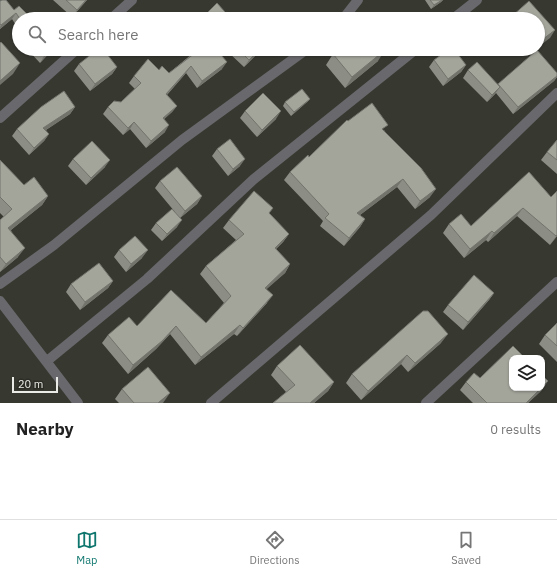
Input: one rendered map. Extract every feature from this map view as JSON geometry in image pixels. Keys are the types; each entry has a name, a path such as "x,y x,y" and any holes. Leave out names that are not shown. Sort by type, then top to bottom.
{"street":[{"path":"119,12 132,0"},
{"path":"349,12 358,0"},
{"path":"462,12 477,0"},
{"path":"0,118 69,56"},
{"path":"0,284 54,245 182,140 297,56"},
{"path":"47,361 147,279 254,179 407,56"},
{"path":"211,403 431,215 557,93"},
{"path":"426,403 557,282"},
{"path":"0,301 78,403"}],"building":[{"path":"6,0 14,10 19,6 25,12 12,12 12,16 1,25 0,1"},
{"path":"66,0 86,0 77,10"},
{"path":"430,0 442,0 434,5"},
{"path":"529,1 539,12 517,12"},
{"path":"217,3 225,12 208,12"},
{"path":"545,19 555,30 545,38"},
{"path":"1,42 12,56 20,63 0,81"},
{"path":"89,56 108,56 117,67 95,84 79,64"},
{"path":"191,56 222,56 227,62 202,81 191,66 166,94 177,106 163,118 169,125 151,141 134,122 128,128 108,107 114,101 121,102 141,83 134,76 148,59 159,70 162,66 169,73"},
{"path":"245,56 253,56 249,60"},
{"path":"335,56 378,56 352,77"},
{"path":"439,56 459,56 466,65 448,79 434,60"},
{"path":"530,56 542,56 557,73 557,76 518,107 498,84"},
{"path":"477,62 500,87 492,95 468,70"},
{"path":"302,89 310,99 294,112 285,102"},
{"path":"64,91 75,107 43,128 49,134 34,148 17,129 41,107"},
{"path":"263,93 281,111 262,130 245,111"},
{"path":"372,103 388,125 382,129 421,168 436,189 420,201 403,179 357,213 365,219 349,238 325,218 329,214 290,172 308,155 309,157 347,120 348,121"},
{"path":"230,139 245,159 233,169 217,149"},
{"path":"557,140 557,160 547,152"},
{"path":"92,141 110,160 91,178 73,159"},
{"path":"0,160 24,185 34,177 48,196 8,228 25,248 6,264 0,257 0,220 12,209 0,197"},
{"path":"177,167 202,196 185,211 160,181"},
{"path":"529,172 551,197 557,191 557,235 556,236 523,208 494,233 492,231 470,249 449,224 461,214 471,226"},
{"path":"254,191 273,208 269,213 289,234 275,248 290,264 265,288 273,295 243,328 240,325 201,357 176,326 162,341 133,365 108,335 129,317 137,326 171,290 206,323 231,296 206,266 244,234 229,220"},
{"path":"172,209 182,220 167,234 156,223"},
{"path":"135,236 148,250 131,264 119,250"},
{"path":"99,263 113,281 85,302 71,284"},
{"path":"474,275 494,293 468,322 448,305"},
{"path":"423,311 428,311 448,334 415,363 407,355 368,391 352,374"},
{"path":"557,323 557,346 545,335"},
{"path":"300,345 334,382 310,403 273,403 295,385 277,366"},
{"path":"513,346 522,355 509,355 509,391 538,391 526,403 487,403 466,382 474,373 480,378"},
{"path":"148,367 170,393 158,403 134,403 122,389"}]}
